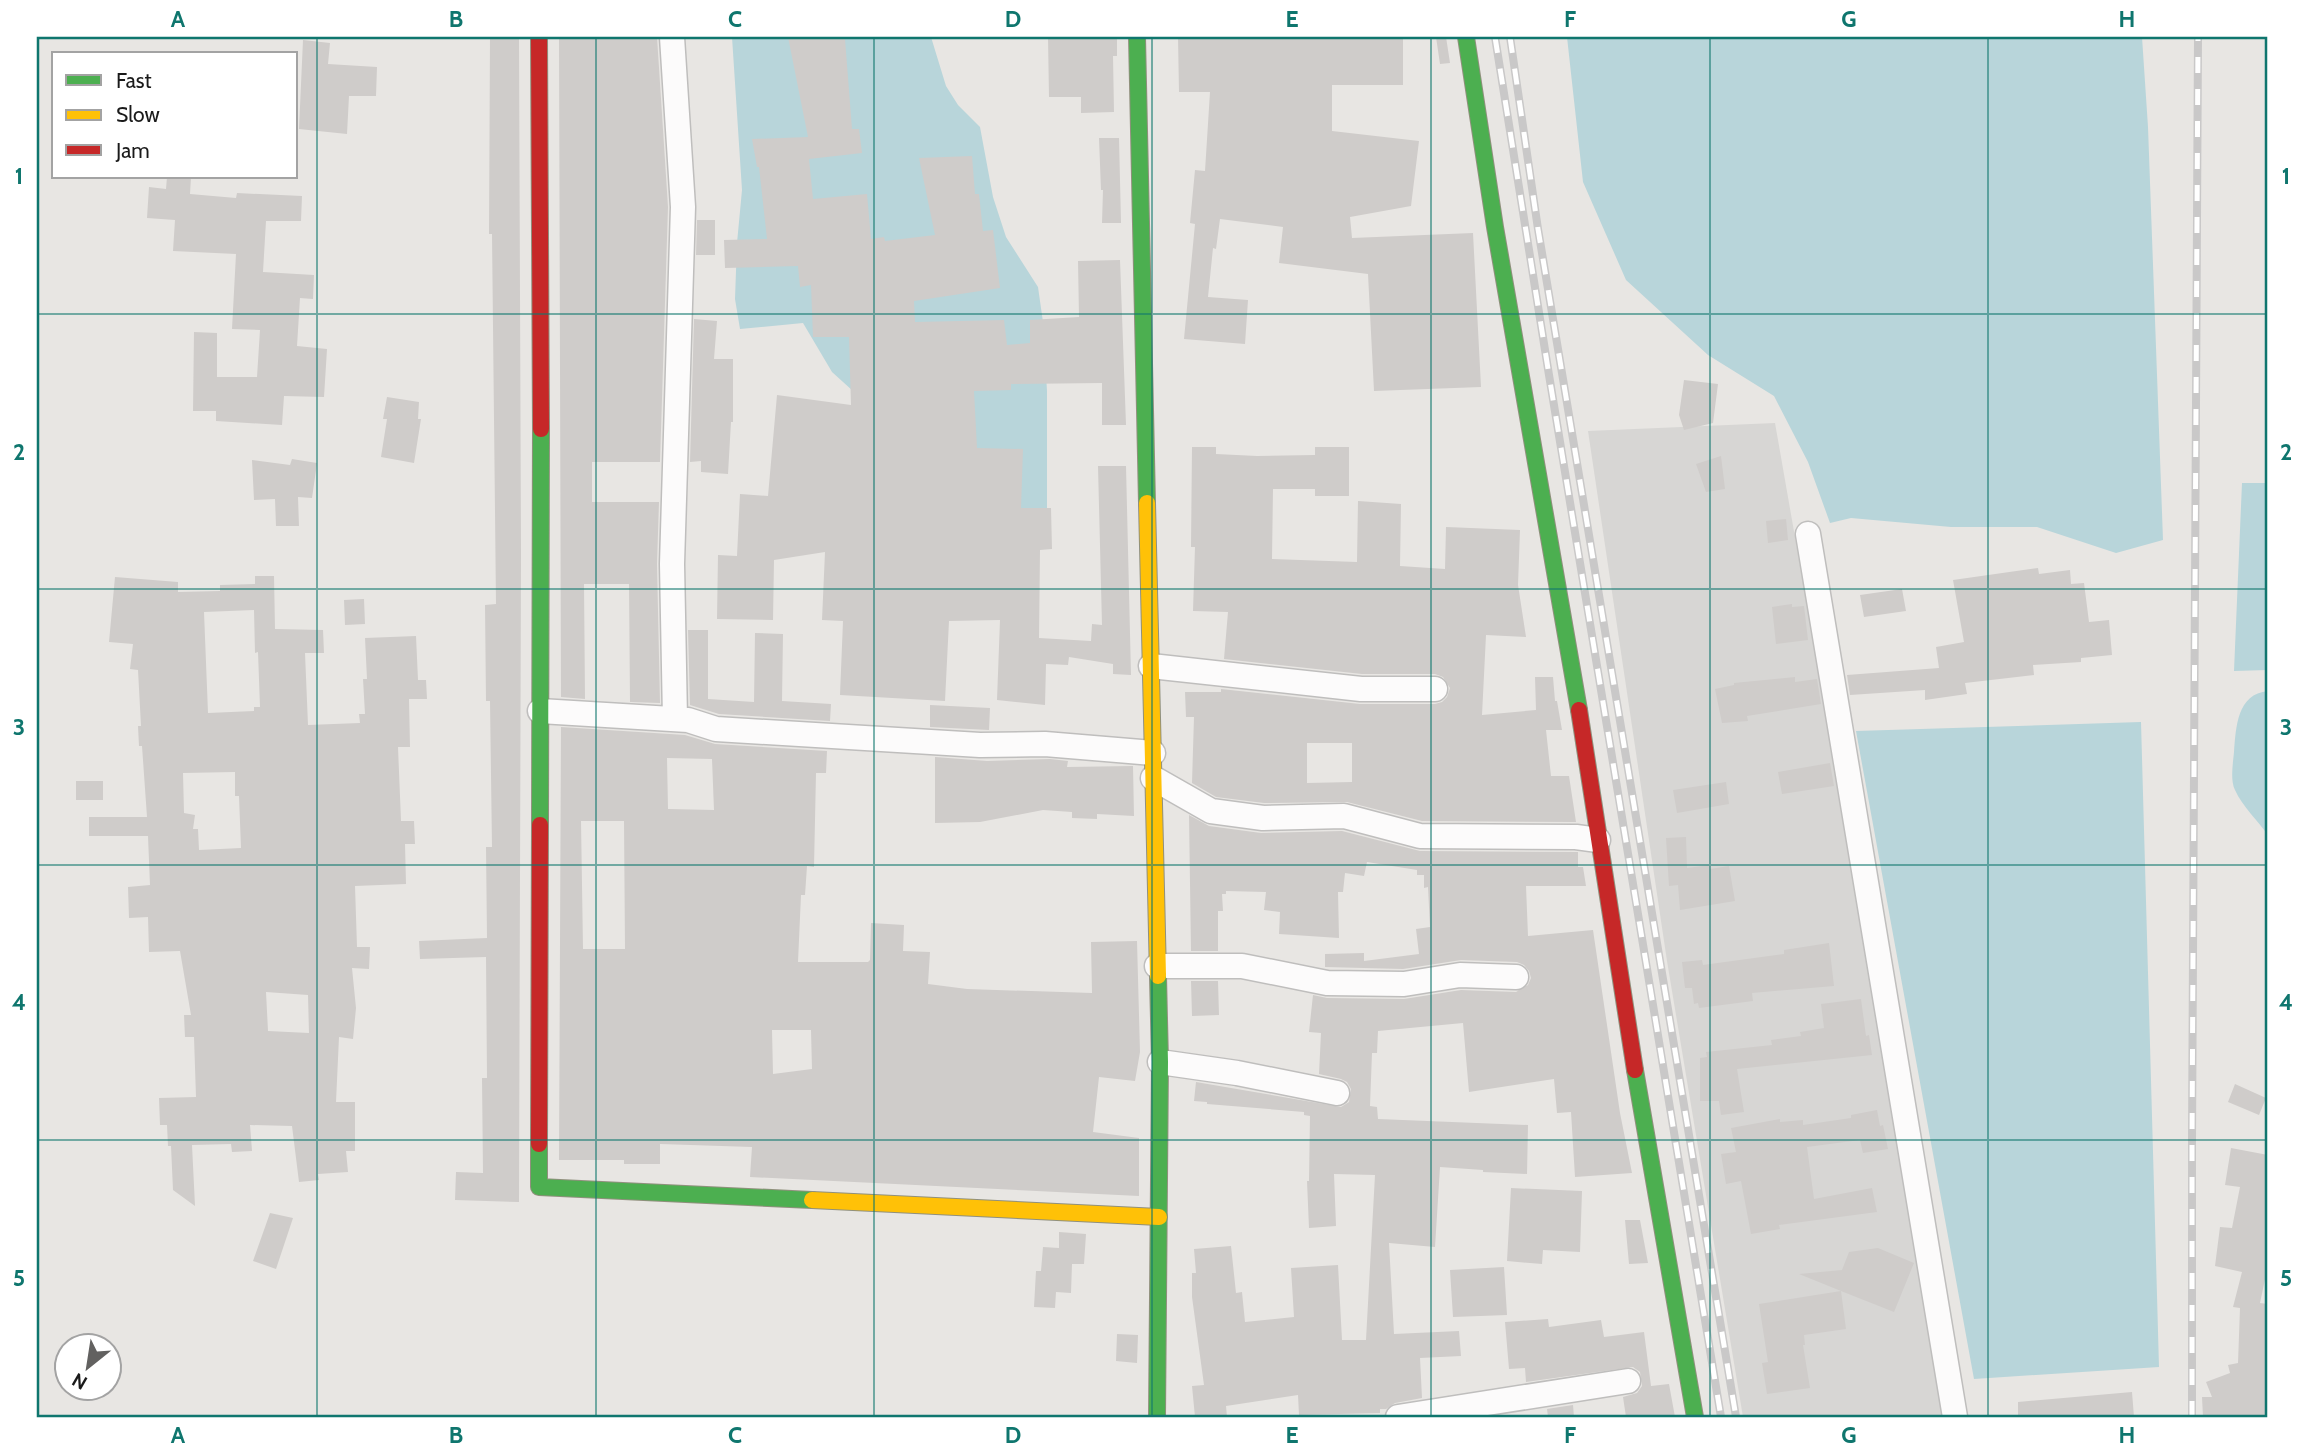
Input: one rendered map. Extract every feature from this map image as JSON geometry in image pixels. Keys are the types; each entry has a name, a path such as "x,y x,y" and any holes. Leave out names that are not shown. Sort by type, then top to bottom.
{"street":[{"path":"539,37 538,1187 1159,1217"},
{"path":"672,37 683,206 672,564 676,719"},
{"path":"1137,37 1160,1062 1157,1417"},
{"path":"1466,37 1495,227 1574,678 1642,1110 1695,1417"},
{"path":"1808,534 1955,1417"},
{"path":"1151,666 1361,689 1435,689"},
{"path":"540,711 688,720 716,729 980,745 1045,744 1153,753"},
{"path":"1153,778 1211,811 1263,818 1344,816 1420,836 1576,837 1598,840"},
{"path":"1157,966 1242,966 1327,983 1404,984 1460,975 1517,976"},
{"path":"1160,1062 1237,1073 1337,1093"},
{"path":"1398,1417 1628,1381"}],"shaded area":[{"path":"1775,423 1947,1417 1743,1417 1667,961 1588,431"}],"water":[{"path":"732,37 931,37 946,86 958,105 980,127 993,197 1006,237 1038,287 1047,391 1047,508 1038,529 864,401 832,372 803,323 740,329 735,299 742,190"},
{"path":"1567,37 2142,37 2148,127 2163,540 2116,553 2037,527 1951,527 1851,518 1830,523 1808,462 1774,396 1708,355 1626,280 1583,182"},
{"path":"2242,483 2268,483 2268,670 2234,671"},
{"path":"2268,691 2268,835 2238,796 2232,776 2240,713 2250,698"},
{"path":"2141,722 2159,1367 1974,1379 1856,731"}],"building":[{"path":"490,37 519,37 519,1202 455,1200 456,1172 483,1173 482,1078 487,1078 486,957 420,959 419,941 487,938 486,847 492,847 490,701 486,701 485,605 496,604 492,234 489,234"},
{"path":"559,37 657,37 668,207 660,462 592,462 592,502 659,502 657,564 660,703 630,702 629,584 584,584 585,699 561,697"},
{"path":"788,37 845,39 852,129 859,129 862,153 809,159 813,199 867,194 871,239 884,237 885,241 935,235 919,158 972,156 975,194 979,194 983,231 993,230 1000,288 914,301 915,322 1004,320 1007,345 1030,343 1030,320 1079,317 1078,261 1120,260 1126,425 1102,425 1102,383 1011,384 1011,390 974,391 977,448 1023,449 1021,508 1051,508 1052,549 1040,550 1039,638 1091,641 1092,624 1102,625 1098,466 1126,466 1131,675 1113,674 1113,664 1069,657 1068,665 1046,664 1045,705 997,700 1000,620 949,621 945,701 840,695 843,621 822,620 825,552 774,560 773,620 717,619 718,555 737,556 740,494 768,496 777,395 851,405 849,337 813,337 811,285 800,287 798,266 725,268 724,240 767,239 759,167 752,139 808,137"},
{"path":"1048,37 1117,37 1117,56 1113,56 1114,112 1081,113 1081,97 1049,97"},
{"path":"1178,37 1403,37 1403,85 1332,85 1332,131 1419,141 1411,206 1350,217 1352,238 1473,233 1481,387 1374,391 1368,274 1279,263 1283,227 1220,219 1216,249 1213,248 1208,297 1248,300 1245,344 1184,339 1195,224 1190,223 1195,170 1205,171 1210,92 1179,92"},
{"path":"1436,37 1446,37 1450,63 1440,64"},
{"path":"303,40 330,43 328,64 377,67 376,96 349,96 347,134 299,129"},
{"path":"1099,138 1119,138 1121,223 1102,223 1103,190"},
{"path":"167,178 191,178 190,194 236,198 237,193 302,196 301,221 266,221 263,272 314,275 313,299 300,298 297,346 327,349 324,397 284,396 282,425 216,421 216,411 193,411 194,332 217,333 217,377 257,377 260,330 232,329 236,254 173,251 175,220 147,218 149,187 166,189"},
{"path":"697,220 715,220 715,255 696,255"},
{"path":"694,319 717,321 714,359 733,359 733,422 728,474 701,472 701,461 690,462"},
{"path":"1684,380 1718,384 1713,423 1684,430 1679,415"},
{"path":"387,397 419,402 418,419 421,419 414,463 381,457 387,419 383,419"},
{"path":"1192,447 1216,447 1216,454 1257,456 1315,455 1315,447 1349,447 1349,496 1315,496 1315,489 1273,489 1272,559 1357,562 1358,501 1401,504 1400,566 1445,569 1446,527 1520,530 1518,585 1526,637 1486,635 1482,715 1536,710 1535,677 1553,677 1562,730 1546,730 1551,776 1569,776 1576,822 1422,821 1347,802 1264,803 1216,797 1192,783 1194,717 1186,717 1185,692 1221,692 1221,689 1360,704 1435,704 1447,697 1450,688 1443,677 1435,674 1362,674 1224,659 1228,612 1193,611 1195,547 1191,547","holes":["1307,743 1352,743 1352,782 1307,783"]},
{"path":"1721,456 1725,489 1706,492 1696,464"},
{"path":"292,459 317,463 312,498 298,497 299,526 276,526 275,499 254,500 252,460 290,465"},
{"path":"1786,519 1788,540 1768,543 1766,521"},
{"path":"2038,568 2039,574 2070,570 2071,584 2084,583 2089,622 2109,620 2112,655 2081,658 2081,662 2033,665 2034,675 1965,683 1967,694 1925,700 1925,690 1850,695 1847,675 1939,668 1936,647 1964,642 1953,580"},
{"path":"255,576 274,576 275,629 323,630 324,653 305,653 308,725 360,723 359,714 365,714 365,638 416,636 418,680 426,680 427,699 409,699 410,747 398,747 401,821 414,821 415,844 405,844 406,884 355,886 357,947 370,947 369,969 352,968 356,1008 353,1039 339,1037 336,1102 355,1102 355,1151 346,1151 348,1172 318,1174 319,1180 299,1182 292,1126 250,1125 252,1151 232,1152 231,1144 192,1145 195,1206 173,1190 167,1125 160,1125 159,1098 196,1097 194,1037 185,1037 184,1015 191,1015 180,951 149,952 148,917 129,918 128,887 150,885 148,836 89,836 89,817 147,817 142,746 139,746 138,726 141,726 138,670 130,669 133,644 109,642 115,577 178,582 178,592 220,591 220,585 255,584","holes":["254,610 260,707 254,707 254,711 208,713 204,612","235,772 241,848 199,850 198,829 193,829 195,815 184,813 183,773","266,992 308,995 309,1033 268,1031"]},
{"path":"1902,589 1906,611 1864,617 1860,595"},
{"path":"364,599 365,624 345,625 344,600"},
{"path":"1792,604 1792,607 1804,606 1808,640 1776,644 1772,607"},
{"path":"688,630 708,630 708,699 754,702 755,633 783,634 782,701 831,704 830,721 719,714 690,705"},
{"path":"1795,677 1795,682 1817,679 1821,704 1747,716 1748,721 1722,723 1715,689 1734,683"},
{"path":"930,705 990,708 989,730 930,727"},
{"path":"561,727 685,735 715,744 827,751 826,773 816,773 814,867 807,866 805,895 801,895 798,962 868,962 871,923 904,925 903,951 930,952 928,984 967,989 1092,993 1091,942 1137,941 1140,1052 1135,1081 1099,1077 1093,1132 1139,1138 1139,1196 750,1177 752,1147 660,1144 660,1164 624,1164 624,1160 559,1160","holes":["667,758 712,759 714,810 668,809","581,821 624,821 625,949 583,949","772,1030 811,1030 812,1069 773,1074"]},
{"path":"935,757 987,761 1050,759 1068,761 1067,767 1133,766 1134,816 1097,814 1097,819 1072,818 1072,812 1043,810 980,822 935,823"},
{"path":"1830,763 1834,786 1782,794 1778,772"},
{"path":"76,781 103,781 103,800 76,800"},
{"path":"1726,782 1729,804 1677,813 1673,790"},
{"path":"1189,815 1209,826 1261,833 1342,831 1420,851 1578,852 1578,867 1583,867 1586,886 1526,886 1528,936 1593,930 1620,1113 1632,1173 1575,1177 1571,1112 1557,1113 1554,1079 1469,1092 1463,1023 1378,1031 1377,1053 1372,1053 1370,1106 1377,1107 1378,1119 1528,1125 1527,1174 1440,1167 1435,1247 1389,1243 1394,1334 1459,1331 1461,1356 1420,1358 1422,1398 1395,1403 1386,1409 1380,1409 1380,1413 1299,1415 1298,1395 1226,1406 1227,1417 1195,1417 1192,1386 1204,1385 1192,1297 1192,1273 1196,1273 1194,1249 1231,1246 1236,1293 1242,1292 1245,1322 1294,1317 1291,1268 1338,1265 1342,1340 1366,1340 1375,1175 1334,1174 1336,1226 1309,1228 1307,1181 1310,1116 1304,1115 1304,1112 1194,1101 1196,1082 1341,1107 1349,1102 1351,1089 1347,1082 1341,1079 1319,1074 1321,1033 1309,1032 1313,995 1327,998 1404,999 1461,990 1516,992 1528,985 1531,978 1529,971 1517,962 1461,960 1403,969 1325,967 1325,954 1364,953 1364,961 1419,954 1416,929 1430,927 1428,887 1424,888 1424,875 1417,875 1417,870 1367,862 1364,876 1345,873 1343,892 1338,892 1339,938 1279,934 1280,912 1264,910 1266,892 1226,891 1226,894 1222,894 1223,911 1218,911 1218,951 1191,951"},
{"path":"1686,837 1687,868 1729,866 1735,901 1680,910 1678,885 1669,886 1666,838"},
{"path":"1829,943 1834,986 1752,993 1753,1001 1699,1008 1698,1003 1694,1004 1692,988 1685,988 1682,962 1702,960 1703,965 1784,954 1784,950"},
{"path":"1191,981 1218,981 1219,1015 1192,1016"},
{"path":"1861,999 1866,1036 1869,1035 1872,1055 1737,1069 1744,1112 1721,1115 1719,1101 1700,1101 1700,1058 1707,1057 1706,1052 1772,1045 1771,1040 1801,1036 1800,1032 1824,1028 1821,1004"},
{"path":"2235,1084 2266,1098 2259,1115 2228,1102"},
{"path":"1877,1110 1888,1149 1863,1153 1860,1140 1807,1147 1814,1199 1872,1188 1877,1212 1779,1225 1780,1229 1751,1234 1741,1181 1726,1184 1721,1154 1736,1152 1731,1128 1780,1119 1780,1122 1803,1120 1803,1125 1851,1118 1851,1115"},
{"path":"2231,1148 2268,1155 2268,1265 2260,1303 2268,1304 2268,1417 2203,1417 2202,1397 2212,1397 2206,1382 2230,1373 2228,1365 2238,1363 2240,1308 2233,1307 2242,1272 2215,1266 2220,1227 2232,1228 2240,1187 2225,1185"},
{"path":"1511,1188 1582,1191 1580,1252 1543,1250 1542,1264 1507,1261"},
{"path":"270,1213 293,1218 276,1269 253,1261"},
{"path":"1625,1220 1640,1220 1648,1263 1629,1264"},
{"path":"1059,1232 1086,1234 1084,1264 1072,1264 1071,1293 1056,1292 1055,1308 1034,1307 1036,1271 1041,1271 1043,1247 1059,1248"},
{"path":"1878,1248 1914,1263 1894,1312 1799,1274 1842,1270 1849,1252"},
{"path":"1504,1267 1507,1315 1453,1317 1450,1270"},
{"path":"1841,1291 1846,1329 1804,1335 1803,1345 1810,1388 1767,1394 1762,1363 1768,1362 1759,1304"},
{"path":"1548,1319 1549,1327 1601,1320 1604,1337 1644,1332 1651,1386 1669,1384 1675,1417 1626,1417 1623,1397 1637,1393 1642,1386 1640,1372 1633,1367 1526,1382 1525,1368 1509,1369 1505,1322"},
{"path":"1117,1334 1138,1335 1137,1363 1116,1361"},
{"path":"2132,1392 2134,1417 2018,1417 2018,1402"},
{"path":"1573,1405 1574,1417 1548,1417 1547,1409"}],"railway":[{"path":"1495,37 1721,1417"},
{"path":"1510,37 1538,229 1736,1417"},
{"path":"2192,1417 2198,37"}],"traffic: fast":[{"path":"1137,37 1147,503"},
{"path":"1466,37 1495,227 1579,710"},
{"path":"540,825 541,429"},
{"path":"1157,1417 1160,1062 1158,976"},
{"path":"1635,1070 1695,1417"},
{"path":"539,1144 539,1187 812,1200"}],"traffic: slow":[{"path":"1147,503 1158,976"},
{"path":"812,1200 1159,1217"}],"traffic: jam":[{"path":"539,37 541,429"},
{"path":"1579,710 1635,1070"},
{"path":"539,1144 540,825"}]}
